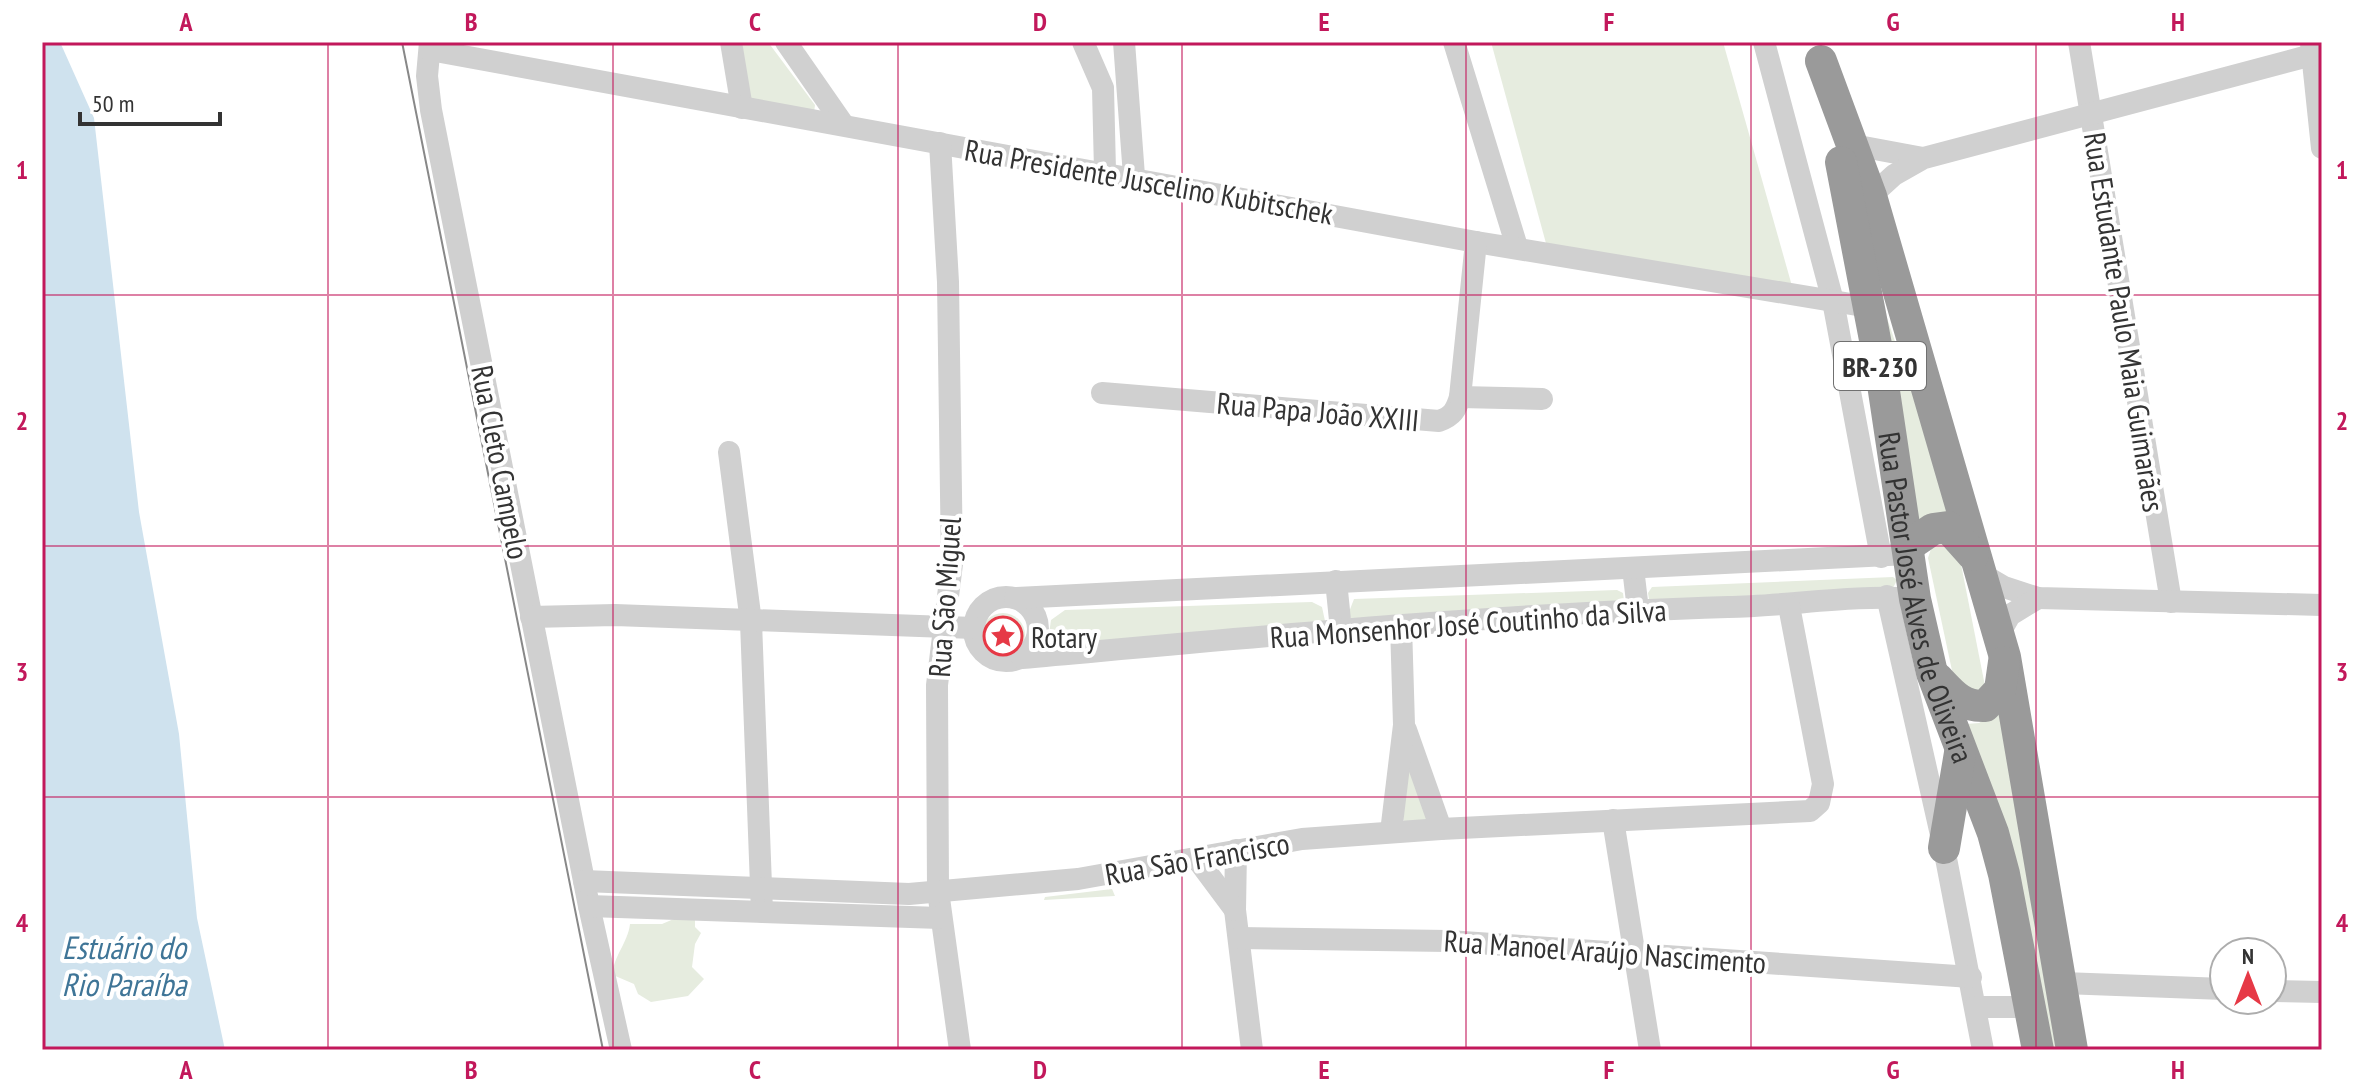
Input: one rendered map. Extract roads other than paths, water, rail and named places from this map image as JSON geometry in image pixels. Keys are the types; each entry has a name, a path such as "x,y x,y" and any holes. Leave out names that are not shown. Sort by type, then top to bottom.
{"highway":[{"name":"Rua Pastor José Alves de Oliveira","path":"2038,1050 1997,846 1901,598 1899,552 1869,307 1821,61 1871,196 2002,646 2032,826 2063,983 2072,1050"},
{"path":"1899,552 1933,529 1948,527 1978,565"},
{"path":"1932,673 1958,700 1972,707 1985,706 2000,690 2002,646"},
{"path":"1944,848 1961,750"}],"street":[{"path":"731,42 742,108"},
{"path":"786,42 843,124"},
{"path":"1454,42 1517,247"},
{"name":"Rua Pastor José Alves de Oliveira","path":"1764,42 1899,552"},
{"name":"Rua Estudante Paulo Maia Guimarães","path":"2079,42 2171,602"},
{"name":"Rua Presidente Juscelino Kubitschek","path":"430,46 742,108 1134,176 1476,242 1869,307"},
{"name":"Rua Cleto Campelo","path":"430,46 427,76 431,110 589,906 621,1050"},
{"path":"1105,171 1103,88 1087,49 1125,47 1134,176"},
{"path":"1871,196 1894,175 1924,158 2312,49 2322,148"},
{"name":"Rua São Miguel","path":"940,143 948,282 952,564 937,685 938,891 960,1050"},
{"path":"1853,145 1924,158"},
{"name":"Rua Papa João XXIII","path":"1102,393 1439,421 1456,412 1460,397 1476,242"},
{"path":"1460,397 1542,399"},
{"path":"729,452 751,622 761,901"},
{"name":"Rua Monsenhor José Coutinho da Silva","path":"1015,598 1899,552"},
{"path":"1978,565 2004,587 2038,598 2322,605"},
{"path":"1633,568 1638,610"},
{"path":"1336,581 1341,630"},
{"path":"1005,596 1015,598 1031,608 1039,625 1036,643 1022,658 1011,661 989,657 975,639 974,628 980,610 987,603 1005,596"},
{"name":"Rua Pastor José Alves de Oliveira","path":"1901,598 1983,1050"},
{"name":"Rua Monsenhor José Coutinho da Silva","path":"1022,658 1401,625 1901,598"},
{"path":"2002,646 2010,615 2038,598"},
{"name":"Rua São Francisco","path":"589,906 909,894 1078,879 1302,839 1810,811 1819,803 1823,784 1789,606"},
{"path":"531,617 615,615 974,628"},
{"path":"1391,832 1404,725 1401,625"},
{"path":"1404,725 1441,829"},
{"path":"1613,820 1650,1050"},
{"path":"1236,850 1235,910 1252,1050"},
{"path":"1197,859 1235,910"},
{"name":"Rua São Francisco","path":"584,881 940,918"},
{"name":"Rua Manoel Araújo Nascimento","path":"1239,938 1333,937 1636,952 1971,977"},
{"path":"2063,983 2208,988"},
{"path":"2288,991 2322,992"},
{"path":"1976,1007 2031,1007"}],"water":[{"name":"Estuário do Rio Paraíba","path":"42,42 60,42 94,118 139,512 179,734 197,918 225,1050 42,1050"}],"tram line":[{"path":"402,42 603,1050"}],"place":[{"name":"Rotary","path":"1003,636"}]}
